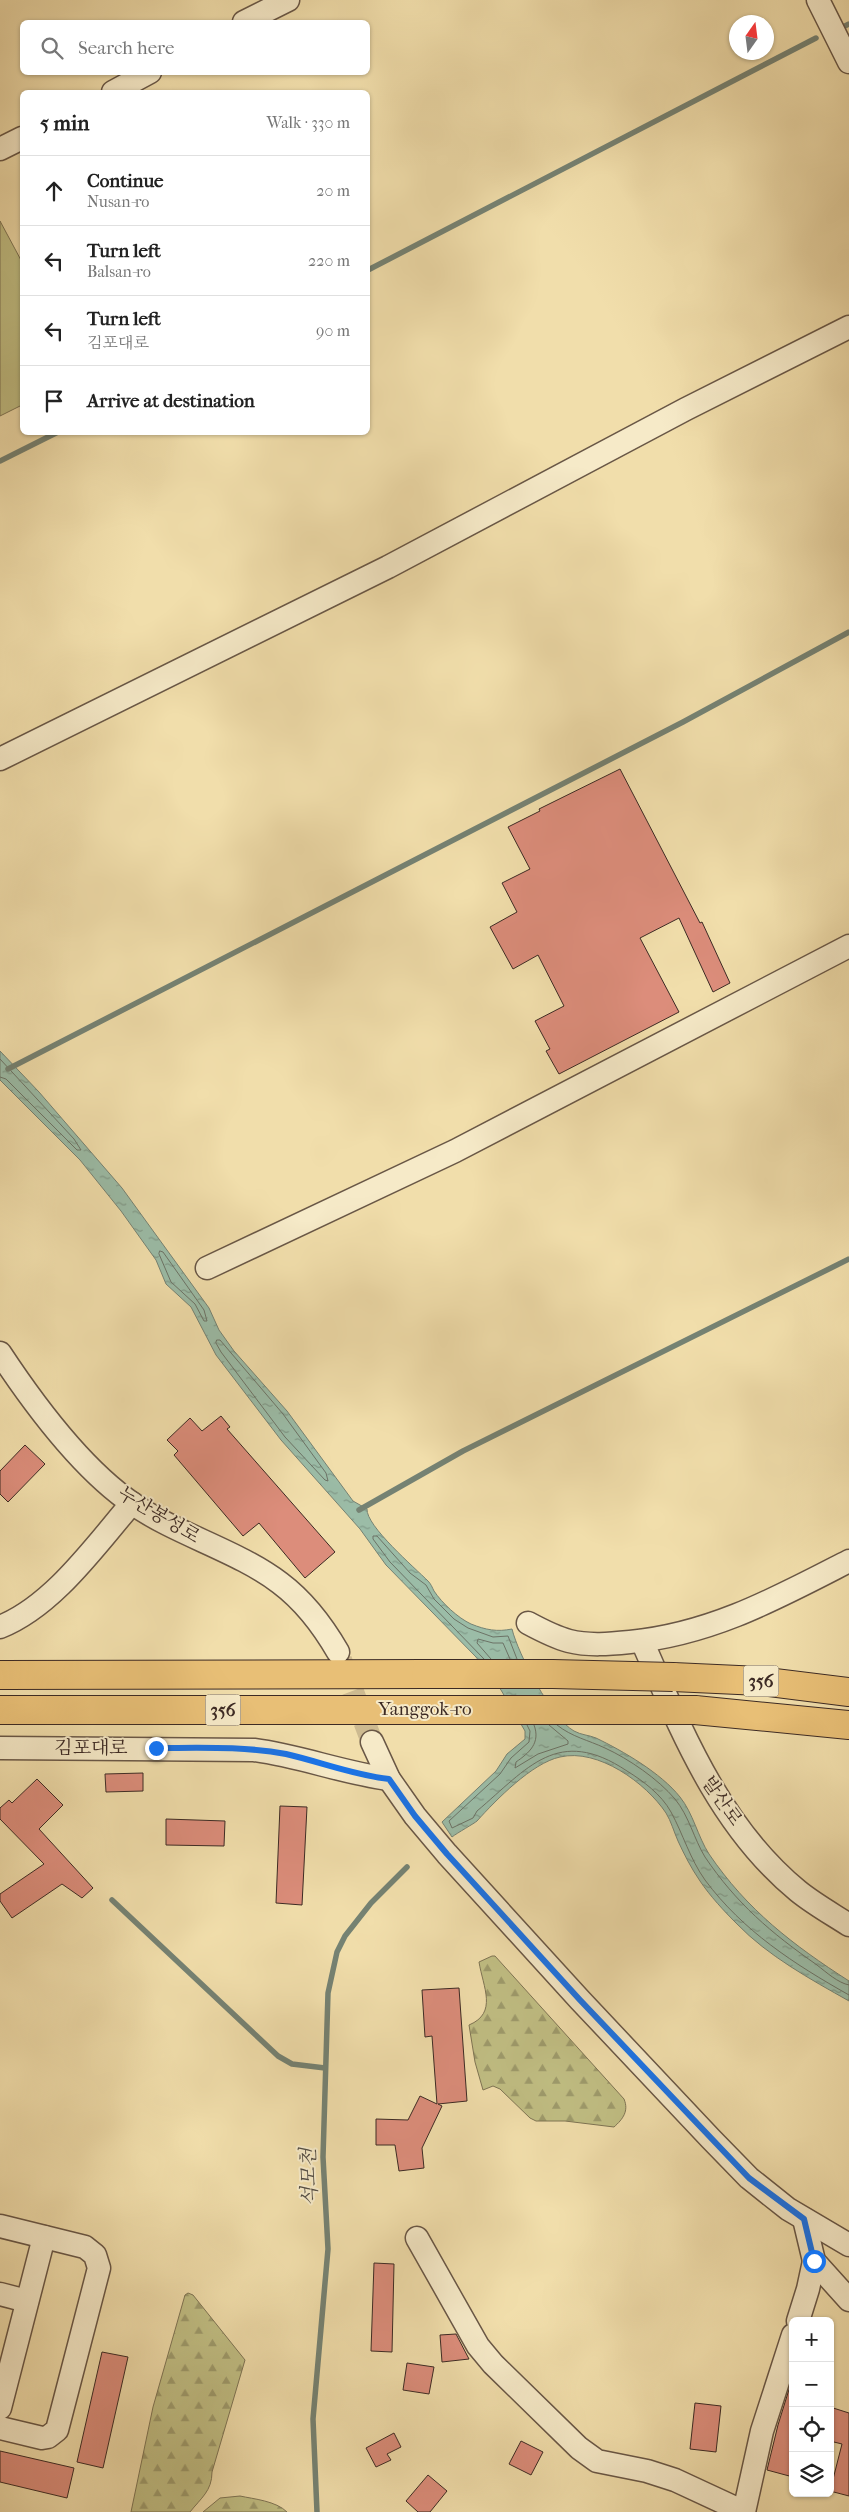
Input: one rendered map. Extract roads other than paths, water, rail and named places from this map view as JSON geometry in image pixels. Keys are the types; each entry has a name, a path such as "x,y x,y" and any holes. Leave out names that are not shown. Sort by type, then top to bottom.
{"highway":[{"name":"Yanggok-ro","path":"0,1675 553,1674 760,1681 849,1692"},
{"name":"Yanggok-ro","path":"0,1710 695,1710 849,1725"}],"street":[{"path":"248,20 288,0"},
{"path":"818,0 849,62"},
{"path":"118,90 145,75"},
{"path":"0,149 20,139"},
{"path":"0,759 388,567 677,414 849,327"},
{"path":"208,1268 455,1151 849,946"},
{"name":"누산봉성로","path":"0,1353 34,1401 103,1480 132,1503 169,1526 249,1564 280,1582 314,1616 338,1652"},
{"path":"0,1627 23,1616 52,1592 94,1548 132,1503"},
{"path":"528,1622 552,1636 592,1644 660,1639 706,1628 744,1614 849,1561"},
{"name":"발산로","path":"642,1641 689,1748 727,1811 758,1849 792,1884 849,1925"},
{"path":"372,1742 389,1779 415,1816 447,1854 580,2000 749,2178 804,2219 849,2244"},
{"name":"김포대로","path":"0,1748 254,1750 285,1754 359,1775 389,1779"},
{"path":"799,2317 814,2261 804,2219"},
{"path":"0,2226 80,2245 90,2250 98,2262 99,2274 57,2430 48,2437 42,2438 0,2428"},
{"path":"1,2397 7,2349 27,2301 44,2237"},
{"path":"418,2238 478,2346 492,2364 578,2448 597,2461 647,2471 675,2480 744,2512 762,2431 789,2347"},
{"path":"814,2261 849,2300"},
{"path":"0,2294 27,2301"}],"water":[{"path":"0,1051 39,1092 122,1188 209,1308 219,1330 234,1351 287,1411 353,1501 367,1509 374,1526 382,1536 429,1582 437,1596 461,1618 471,1624 487,1629 512,1629 528,1669 546,1700 565,1724 574,1731 596,1738 618,1749 663,1779 685,1803 709,1854 739,1892 790,1940 849,1981 849,2001 776,1957 749,1936 722,1909 704,1887 683,1851 668,1816 657,1802 634,1780 620,1770 605,1763 575,1756 560,1757 549,1761 526,1774 504,1793 477,1821 452,1837 442,1822 496,1771 507,1754 525,1739 525,1731 501,1690 476,1657 386,1565 360,1529 281,1440 216,1355 191,1307 166,1284 156,1260 121,1211 80,1160 0,1080"}],"waterway":[{"path":"841,28 849,24"},
{"path":"370,269 816,38"},
{"path":"0,461 52,435"},
{"path":"8,1069 683,722 849,632"},
{"path":"359,1510 463,1451 849,1259"},
{"name":"석모천","path":"317,2512 313,2419 328,2249 323,2157 328,1993 337,1952 345,1936 371,1903 407,1867"},
{"path":"112,1900 278,2056 292,2064 325,2068"}],"tunnel":[{"path":"341,1660 372,1742"}]}
